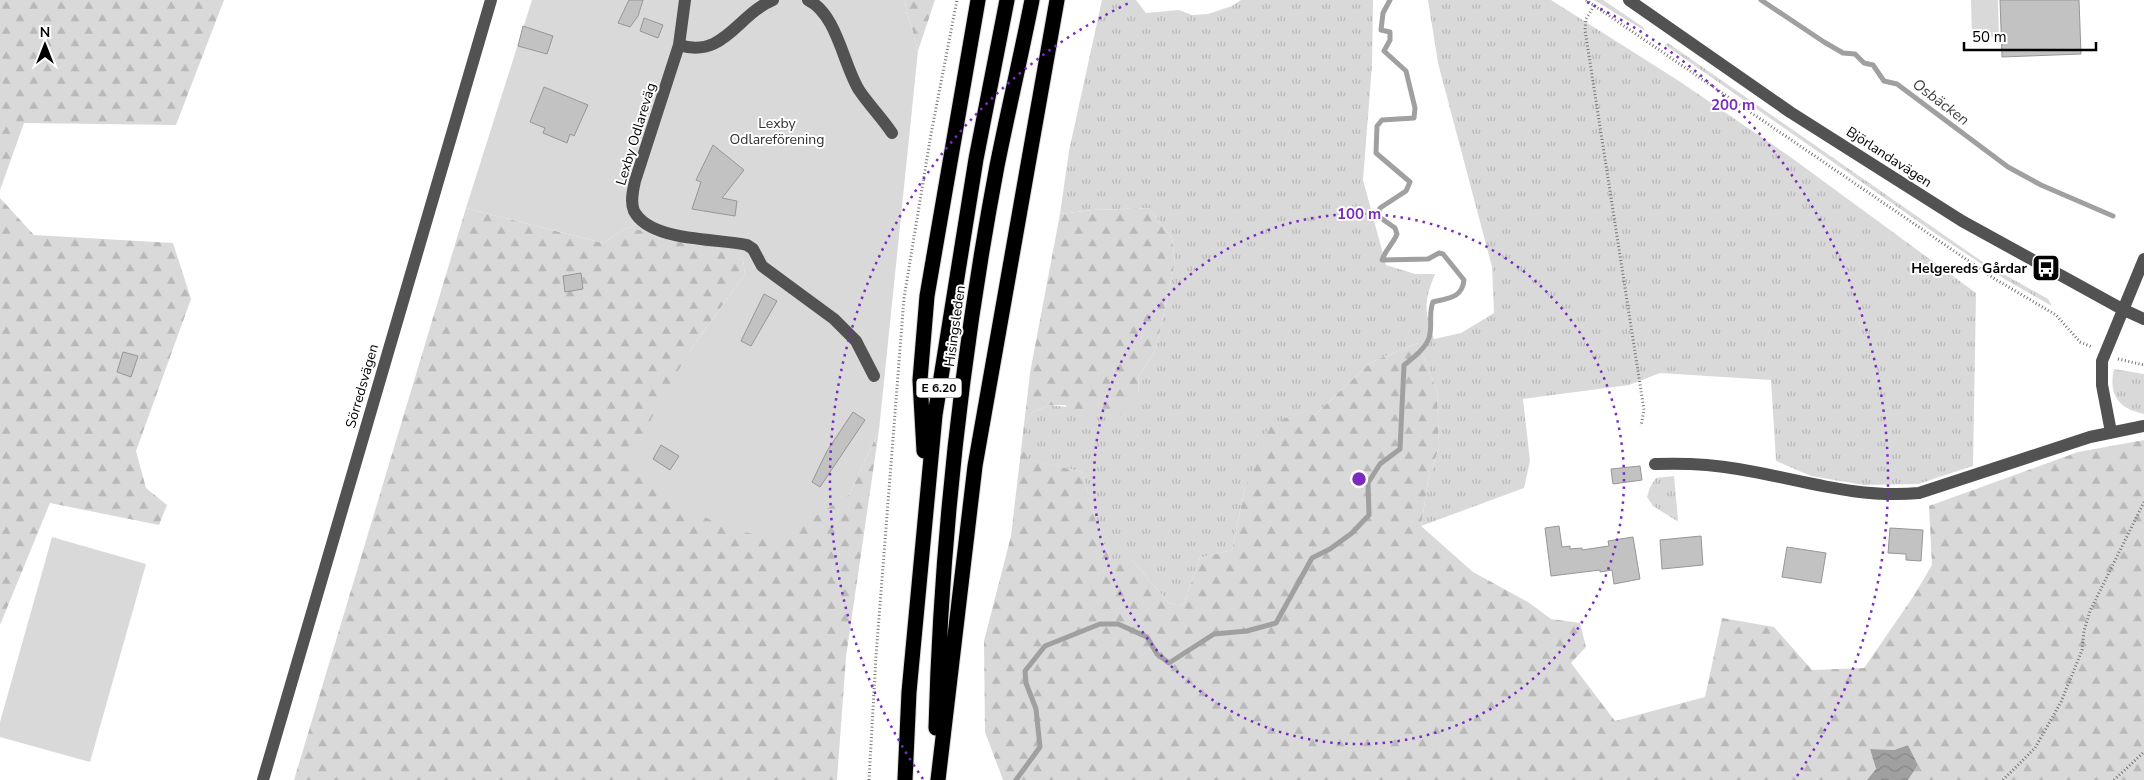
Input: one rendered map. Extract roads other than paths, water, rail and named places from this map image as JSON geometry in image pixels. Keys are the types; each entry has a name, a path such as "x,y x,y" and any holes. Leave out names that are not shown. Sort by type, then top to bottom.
{"highway":[{"path":"927,498 920,380 927,296 978,0"},
{"name":"Hisingsleden","path":"905,780 909,692 935,414 976,159 1006,0"},
{"name":"Hisingsleden","path":"936,780 937,690 949,498 958,420 997,168 1032,0"},
{"path":"936,780 975,466 1057,0"}],"street":[{"name":"Sörredsvägen","path":"263,780 491,0"},
{"name":"Lexby Odlareväg","path":"685,0 679,45 635,181 632,195 633,210 640,220 654,230 747,245 753,249 762,266 834,319 856,341 874,376"},
{"path":"679,45 699,50 720,41 762,5 773,0"},
{"path":"808,0 822,12 831,24 860,91 892,133"},
{"name":"Björlandavägen","path":"1629,0 1790,112 1962,221 2122,309 2144,319"},
{"path":"2111,432 2102,385 2102,361 2104,352 2144,259"},
{"path":"1655,464 1691,463 1738,469 1854,493 1918,493 2090,437 2144,426"}],"water":[{"path":"1908,745 1918,765 1908,780 1867,780 1876,769 1870,749 1894,750"}],"waterway":[{"path":"1016,780 1040,747 1036,709 1026,683 1025,671 1045,646 1100,624 1118,624 1147,637 1157,654 1169,663 1214,634 1247,631 1276,623 1312,558 1330,549 1352,533 1369,515 1368,483 1380,464 1400,449 1404,365 1425,346 1429,338 1433,302 1458,294 1464,280 1443,254 1439,253 1428,259 1382,260 1397,234 1395,228 1378,216 1380,208 1406,191 1410,182 1376,153 1377,126 1382,120 1414,118 1415,108 1406,71 1384,51 1390,40 1390,32 1381,30 1383,13 1390,0"},
{"name":"Osbäcken","path":"1761,0 1824,42 1843,53 1855,54 1864,63 1873,65 1884,81 1897,84 2008,167 2041,185 2113,216"}],"place":[{"name":"Helgereds Gårdar","path":"2046,268"}],"park label":[{"name":"Lexby Odlareförening","path":"777,132"}]}
